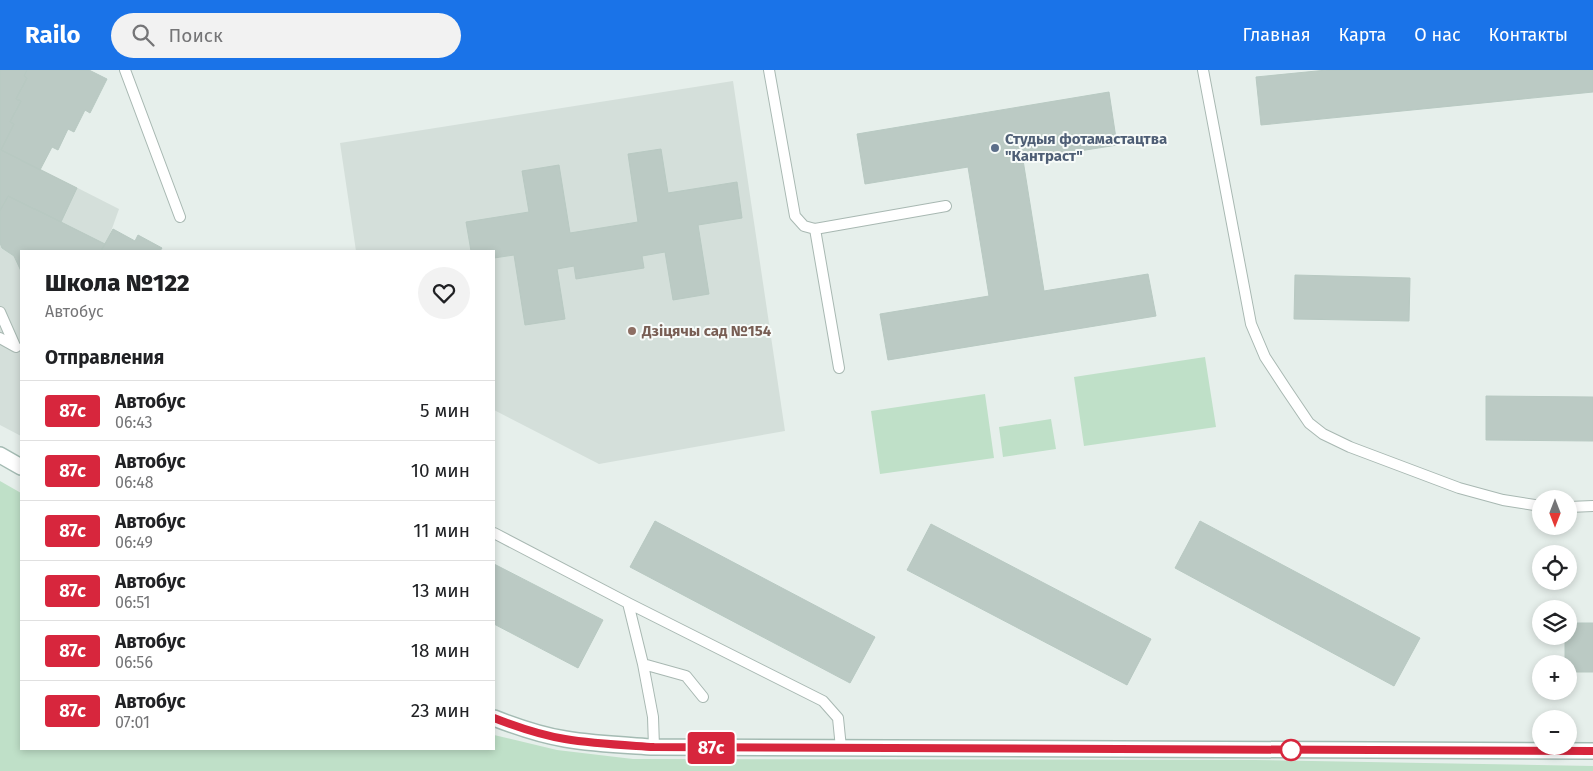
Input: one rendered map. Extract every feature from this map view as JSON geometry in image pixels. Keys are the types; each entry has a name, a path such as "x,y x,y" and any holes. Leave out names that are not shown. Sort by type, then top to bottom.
{"street":[{"path":"0,455 20,466"},
{"path":"495,718 526,730 564,739 600,744 654,747 1593,751"}],"lane":[{"path":"125,70 180,217"},
{"path":"769,70 796,216 804,226 815,229 946,206"},
{"path":"1202,70 1251,324 1265,357 1309,423 1322,434 1350,447 1459,488 1503,500 1532,505"},
{"path":"815,229 840,368"},
{"path":"0,312 18,348"},
{"path":"0,338 18,348"},
{"path":"1578,506 1593,506"},
{"path":"495,534 823,701 838,718 841,748"},
{"path":"628,603 643,664 653,717 654,747"},
{"path":"643,664 686,676 703,697"}],"shaded area":[{"path":"0,70 1,149 119,209 104,250 20,250 20,435 0,425"},
{"name":"Дзіцячы сад №154","path":"733,81 785,431 599,464 495,411 495,250 356,250 340,143"}],"green space":[{"path":"1205,357 1216,427 1084,446 1074,377"},
{"path":"985,394 994,458 880,474 871,411"},
{"path":"1051,419 1056,449 1003,457 999,427"},
{"path":"0,481 20,492 20,750 495,750 495,735 557,750 633,759 1254,760 1593,766 1593,771 0,771"}],"building":[{"path":"0,70 27,70 24,76 27,78 16,99 21,101 10,122 14,124 1,150 77,188 61,222 8,196 0,211"},
{"path":"27,70 89,70 107,79 90,113 85,110 74,132 68,129 58,150 52,147 40,170 1,150 14,124 10,122 21,101 16,99 27,78 24,76"},
{"path":"1327,70 1593,70 1593,92 1261,125 1256,77"},
{"path":"1109,92 1117,145 1023,160 1044,291 1148,274 1156,316 888,360 880,314 989,296 968,167 865,184 857,134"},
{"path":"661,149 668,193 737,182 742,218 698,225 709,294 673,300 665,252 642,256 644,268 576,279 574,266 557,269 565,319 525,325 514,255 495,258 495,250 471,250 466,222 529,212 522,171 559,165 570,233 638,222 628,154"},
{"path":"8,196 105,244 102,250 20,250 20,269 14,256 2,248 0,243 0,211"},
{"path":"113,229 135,241 138,235 162,248 161,250 102,250"},
{"path":"1295,275 1410,278 1409,321 1294,319"},
{"path":"1486,396 1593,397 1593,441 1486,440"},
{"path":"655,521 875,637 850,683 630,567"},
{"path":"1200,521 1420,638 1394,686 1175,568"},
{"path":"931,524 1151,639 1127,685 907,570"},
{"path":"495,565 603,620 578,668 495,625"},
{"path":"1577,623 1593,623 1593,672 1577,672 1577,655 1565,655 1565,645 1577,645"}],"bus line":[{"name":"87с","path":"495,718 526,730 564,739 600,744 654,747 1593,751"}],"place":[{"name":"Студыя фотамастацтва \"Кантраст\"","path":"995,148"},
{"name":"Дзіцячы сад №154","path":"632,331"}]}
